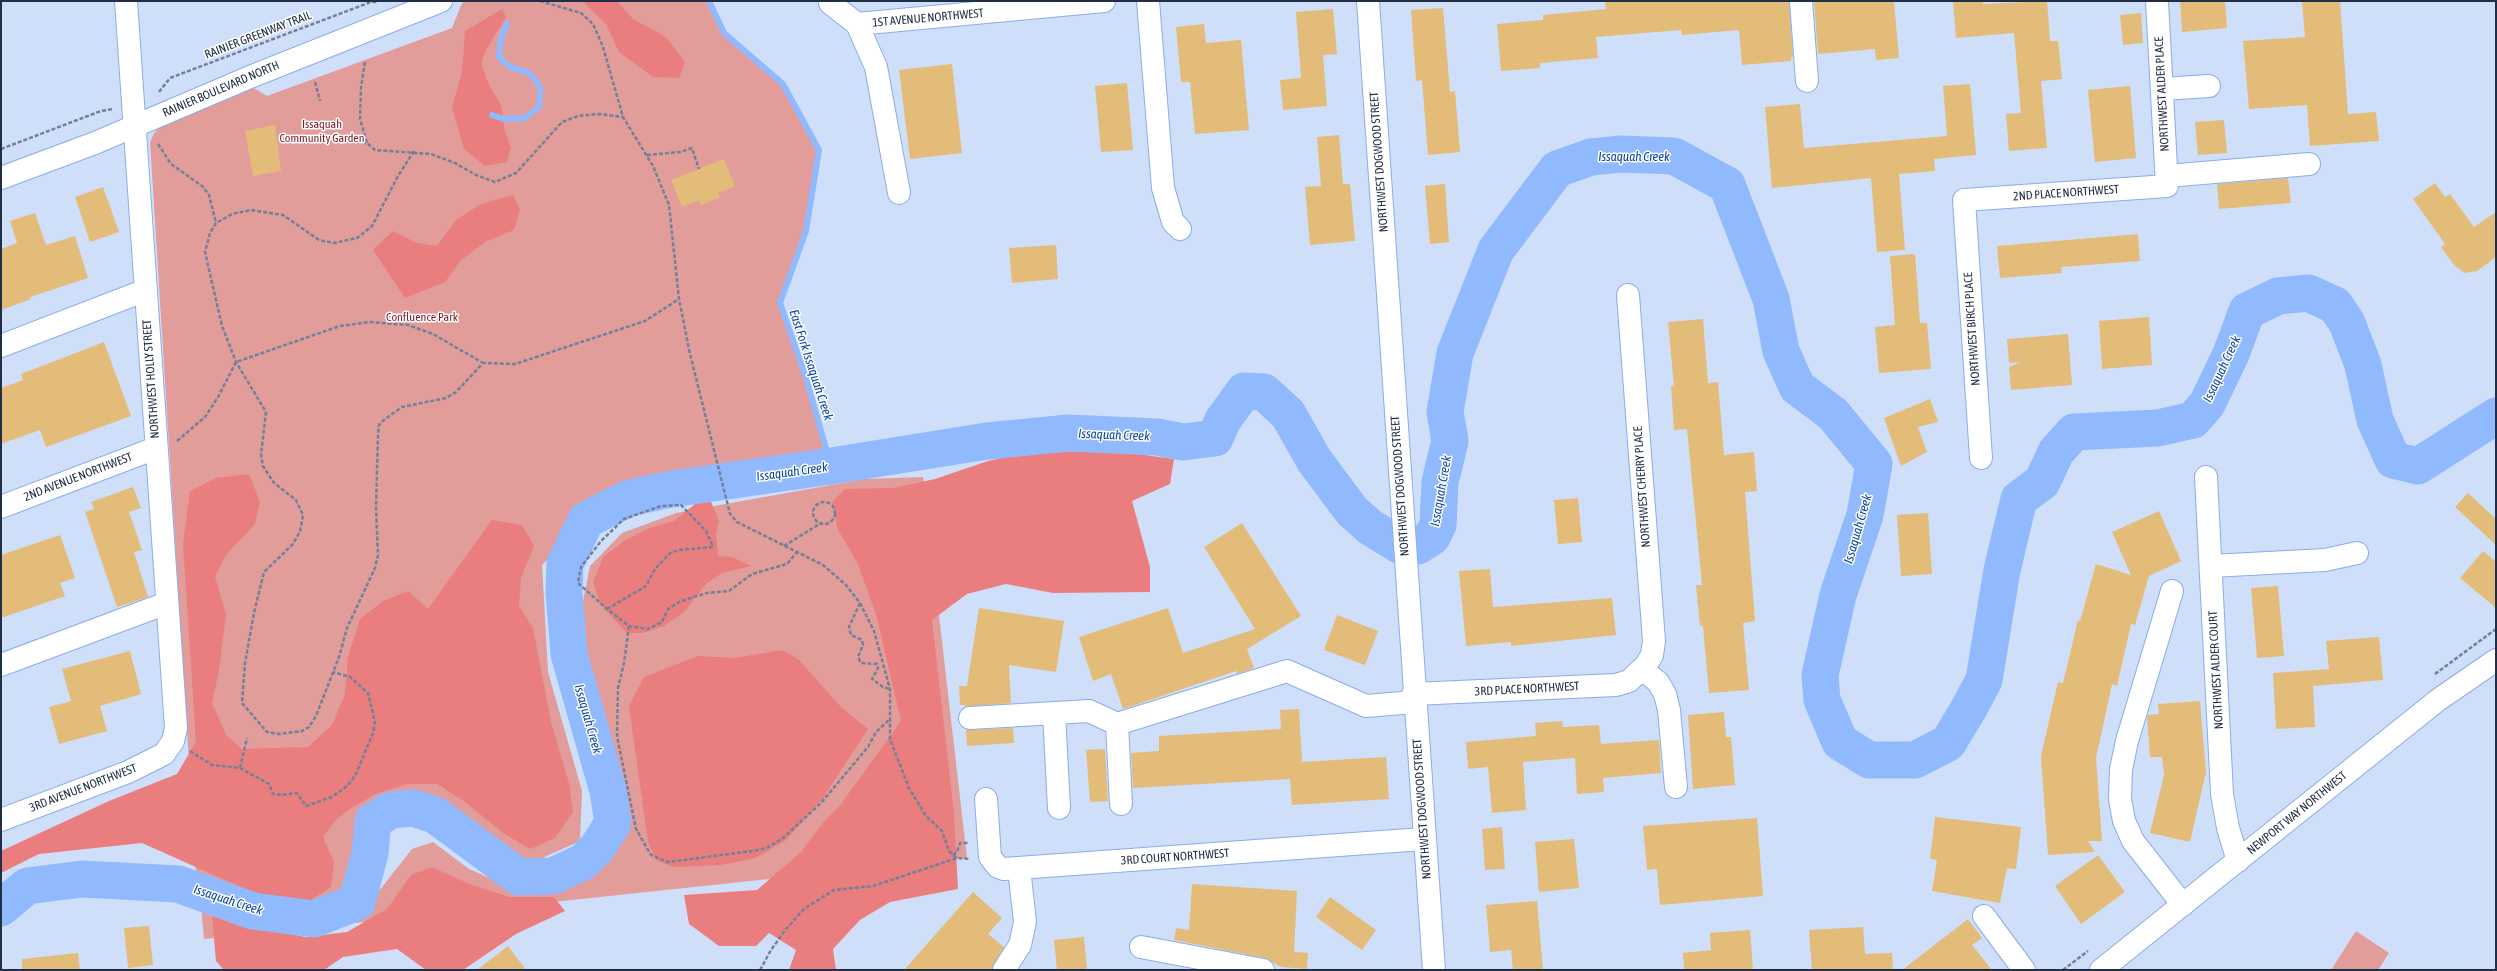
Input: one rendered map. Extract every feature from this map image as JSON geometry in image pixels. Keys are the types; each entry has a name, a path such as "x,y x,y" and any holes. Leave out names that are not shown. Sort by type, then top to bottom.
{"street":[{"name":"NORTHWEST HOLLY STREET","path":"126,1 176,728 169,748"},
{"name":"RAINIER BOULEVARD NORTH","path":"1,178 135,125 416,6 441,1"},
{"name":"1ST AVENUE NORTHWEST","path":"830,3 857,24 1104,1"},
{"path":"1148,1 1162,182 1168,209 1173,222 1180,229"},
{"name":"NORTHWEST DOGWOOD STREET","path":"1368,1 1423,839 1434,970"},
{"path":"1801,1 1807,81"},
{"name":"NORTHWEST ALDER PLACE","path":"2157,1 2167,181"},
{"path":"857,24 876,66 899,193"},
{"path":"2162,89 2209,86"},
{"name":"2ND PLACE NORTHWEST","path":"1964,200 2167,181 2308,164"},
{"name":"NORTHWEST BIRCH PLACE","path":"1964,200 1981,458"},
{"path":"1,346 146,290"},
{"name":"NORTHWEST CHERRY PLACE","path":"1628,295 1654,641 1652,655 1641,672"},
{"name":"2ND AVENUE NORTHWEST","path":"1,506 156,448"},
{"name":"NORTHWEST ALDER COURT","path":"2206,477 2222,794 2228,828 2238,861"},
{"path":"2211,566 2325,560 2357,553"},
{"path":"2172,591 2127,741 2121,769 2120,799 2124,821 2133,841 2183,905"},
{"path":"1,665 167,603"},
{"name":"NEWPORT WAY NORTHWEST","path":"2101,970 2124,962 2183,905 2438,700 2496,660"},
{"name":"3RD PLACE NORTHWEST","path":"1117,724 1287,671 1366,706 1414,698 1616,685 1629,681 1641,672"},
{"path":"1641,672 1658,682 1665,694 1669,710 1676,787"},
{"path":"970,718 1089,711 1117,724 1121,804"},
{"path":"1054,713 1058,808"},
{"name":"3RD AVENUE NORTHWEST","path":"1,820 128,772 169,748"},
{"name":"3RD COURT NORTHWEST","path":"986,799 990,857 998,867 1004,869 1423,839"},
{"path":"1004,970 1020,945 1025,922 1019,868"},
{"path":"1984,916 2024,970"},
{"path":"1141,947 1263,970"}],"path":[{"path":"540,1 581,13 593,24 603,47 623,117 647,155 669,205 679,299 730,514 737,522 833,573 860,603 874,631 890,689 890,739 909,788 926,816 942,831 946,847 957,858"},
{"name":"RAINIER GREENWAY TRAIL","path":"158,94 170,78 371,2 383,3"},
{"path":"365,62 361,87 360,119 367,143 375,150 414,151 431,154 455,163 476,176 495,182 516,173 562,122 578,116 599,114 623,117"},
{"path":"315,82 320,101"},
{"path":"1,149 101,111 118,108"},
{"path":"156,142 171,164 202,186 208,195 216,223"},
{"path":"350,142 367,143"},
{"path":"647,155 680,152 692,148 699,169"},
{"path":"414,151 398,176 372,226 351,241 334,243 319,240 283,215 251,210 232,214 216,223 210,233 205,252 222,326 236,362 266,412 261,455 267,475 296,500 303,515 300,532 292,545 264,572 260,584 243,678 242,703 267,732 280,734 302,731 309,727 316,716 333,672 347,628 375,568 378,555 376,507 380,425 402,407 446,398 456,392 483,362"},
{"path":"156,448 178,441 205,417 236,362 340,326 380,322 408,325 433,334 483,362 502,365 520,362 645,321 679,299"},
{"path":"783,546 821,523 827,523 834,515 834,509 826,502 820,503 814,511 814,516 821,523"},
{"path":"607,609 646,586 655,569 670,553 679,550 713,547 706,531 681,505 661,506 624,519 601,541 582,567 578,583 607,609 629,626 648,629 662,622 668,609 681,601 707,593 729,591 752,574 787,564 796,553"},
{"path":"860,603 849,627 851,635 862,640 863,644 858,657 861,663 877,664 878,668 872,679 883,687 890,689"},
{"path":"629,626 624,663 618,688 617,736 636,829 651,855 668,862 767,848 783,838 821,803 868,747 876,732 889,720"},
{"path":"169,748 212,764 240,768 269,784 273,794 281,796 296,794 306,806 332,797 346,786 355,776 373,733 375,722 368,693 350,677 333,672"},
{"path":"240,768 247,738"},
{"path":"953,855 957,852 960,843"},
{"path":"760,970 771,950 786,929 804,909 834,890 873,886 957,858 977,858"}],"green space":[{"name":"Confluence Park","path":"467,1 709,1 724,33 783,84 819,150 806,231 780,303 806,378 831,466 671,489 629,498 586,520 542,565 548,672 582,791 580,841 531,863 490,837 448,803 411,793 364,805 348,887 311,908 259,900 196,874 150,142 154,133 162,125 254,88 267,96 452,28 462,3"},
{"path":"923,477 967,858 204,939 201,905 314,923 367,906 412,849 433,842 469,869 514,889 579,879 608,852 626,813 592,699 579,622 590,566 622,533 676,513 864,479"},
{"path":"2356,931 2389,953 2378,970 2331,970"}],"shaded area":[{"path":"582,1 617,1 633,19 666,37 685,62 679,78 653,77 619,52 606,24"},
{"path":"502,9 506,17 486,50 481,64 490,87 501,105 505,132 511,147 507,162 485,166 464,149 452,107 462,72 465,31"},
{"path":"513,195 520,210 514,230 487,241 461,260 445,282 405,298 373,250 393,231 417,243 437,246 456,220 481,204"},
{"path":"1047,448 1108,450 1174,459 1170,484 1132,501 1150,567 1150,592 1053,593 1006,584 967,594 932,620 954,814 958,889 890,902 860,920 833,949 836,970 789,970 796,950 769,933 756,946 719,946 689,924 684,895 757,890 801,852 822,824 841,804 901,721 876,614 857,562 838,530 832,502 845,489 893,488 935,479 988,461"},
{"path":"249,474 260,502 255,524 226,555 215,576 226,615 219,670 212,703 226,735 242,749 308,747 332,725 345,694 348,657 360,619 383,601 408,591 428,609 492,520 522,525 534,546 521,578 519,606 533,628 551,722 569,783 573,812 555,838 530,849 503,833 465,802 437,784 407,784 376,794 351,808 335,821 323,837 334,862 331,887 308,902 276,899 243,888 142,843 39,854 1,873 1,851 109,801 177,774 196,742 183,544 190,491 216,478"},
{"path":"709,497 719,521 716,534 718,556 732,557 751,566 722,573 706,584 684,612 664,626 643,633 627,633 601,605 593,582 603,557 624,541 647,529 674,521 695,504"},
{"path":"782,650 798,659 841,707 868,729 823,798 785,841 756,858 721,865 673,867 656,860 648,842 629,706 644,677 698,656 735,658"},
{"path":"432,867 469,884 509,897 554,897 565,911 516,934 463,970 426,970 397,949 343,957 324,970 224,970 216,961 212,916 305,937 347,932 387,909 411,875"}],"building":[{"path":"1605,1 1789,1 1793,57 1791,57 1791,61 1742,65 1739,30 1682,35 1681,30 1596,37 1598,58 1540,63 1540,68 1501,71 1497,24 1543,20 1543,15 1606,9"},
{"path":"1814,1 1894,1 1899,58 1876,60 1875,49 1818,54"},
{"path":"1953,1 1983,1 1983,4 2047,1 2050,41 2058,41 2062,79 2041,81 2047,148 2009,151 2006,114 2021,113 2014,33 1956,38"},
{"path":"2180,1 2225,1 2227,28 2182,32"},
{"path":"2302,1 2340,1 2348,114 2376,112 2379,141 2310,146 2307,105 2249,109 2243,41 2305,37"},
{"path":"1443,8 1450,92 1455,91 1460,152 1428,155 1422,80 1416,81 1411,10"},
{"path":"1333,9 1337,54 1323,55 1327,106 1283,110 1280,80 1301,78 1296,12"},
{"path":"2141,13 2143,43 2123,45 2120,15"},
{"path":"1204,24 1206,43 1241,40 1249,130 1195,134 1190,82 1181,82 1176,27"},
{"path":"952,64 962,153 910,159 899,70"},
{"path":"1127,83 1133,150 1101,152 1095,86"},
{"path":"1970,84 1976,155 1934,159 1935,171 1899,174 1905,250 1877,252 1871,178 1772,188 1765,107 1800,104 1804,148 1947,136 1943,86"},
{"path":"2130,86 2136,158 2095,162 2088,90"},
{"path":"2224,120 2227,153 2198,155 2195,122"},
{"path":"275,125 281,171 253,176 245,131"},
{"path":"1339,135 1343,184 1350,184 1355,241 1310,245 1305,187 1321,186 1317,137"},
{"path":"724,159 735,186 718,193 720,197 701,205 699,200 682,207 671,180"},
{"path":"2288,178 2291,203 2219,209 2217,184"},
{"path":"2435,183 2445,197 2450,194 2474,227 2496,212 2496,257 2477,271 2465,273 2455,266 2441,247 2445,244 2413,199"},
{"path":"1445,184 1449,242 1430,244 1425,186"},
{"path":"103,187 119,232 90,242 75,197"},
{"path":"35,213 46,245 75,236 88,278 30,297 31,299 1,310 1,249 17,243 10,221"},
{"path":"2138,234 2140,261 2061,267 2062,273 2000,278 1997,246"},
{"path":"1056,245 1058,279 1012,283 1009,248"},
{"path":"1915,254 1920,323 1927,323 1931,369 1879,373 1875,327 1895,325 1890,256"},
{"path":"2149,317 2152,365 2102,369 2099,321"},
{"path":"1703,319 1708,383 1718,382 1724,455 1754,452 1757,491 1745,492 1755,621 1743,623 1749,690 1709,693 1703,626 1700,626 1696,585 1702,585 1687,429 1674,430 1671,386 1674,386 1668,322"},
{"path":"2068,334 2072,385 2011,390 2009,367 2021,362 2009,363 2007,339"},
{"path":"104,342 131,416 46,447 40,430 1,444 1,388 23,380 21,374"},
{"path":"1930,399 1938,422 1918,427 1927,452 1901,466 1884,418"},
{"path":"133,487 141,508 129,512 142,550 134,552 148,597 117,607 85,512 94,509 91,502"},
{"path":"2468,493 2496,519 2496,545 2455,507"},
{"path":"1578,498 1582,542 1558,544 1554,500"},
{"path":"2159,511 2181,561 2149,576 2135,625 2131,624 2117,686 2112,684 2096,758 2102,841 2088,841 2095,852 2048,855 2041,756 2058,682 2063,683 2078,620 2080,621 2096,564 2131,575 2112,532"},
{"path":"1928,513 1932,574 1901,576 1897,515"},
{"path":"1242,523 1301,616 1247,649 1254,668 1237,674 1236,671 1123,709 1111,674 1093,681 1079,637 1168,608 1183,653 1255,629 1204,547"},
{"path":"60,535 75,578 60,583 65,596 1,618 1,555"},
{"path":"2483,551 2496,562 2496,608 2460,578"},
{"path":"1490,569 1493,607 1612,598 1616,635 1511,646 1511,642 1466,646 1459,571"},
{"path":"2278,586 2284,656 2257,658 2251,588"},
{"path":"979,608 1064,621 1056,672 1009,665 1011,703 965,707 965,705 960,705 959,686 967,686"},
{"path":"1337,615 1378,631 1365,665 1324,650"},
{"path":"2379,637 2383,680 2313,686 2315,727 2276,729 2273,673 2329,669 2326,641"},
{"path":"130,651 141,694 100,706 107,731 59,744 49,707 71,701 62,669"},
{"path":"2200,701 2206,772 2190,842 2150,833 2164,775 2162,757 2150,757 2147,717 2148,715 2159,714 2158,704"},
{"path":"1299,709 1302,762 1386,757 1389,799 1292,805 1290,779 1133,788 1131,753 1159,751 1159,736 1281,729 1280,710"},
{"path":"1724,712 1726,737 1731,737 1735,785 1693,789 1688,715"},
{"path":"1562,721 1563,727 1599,725 1601,744 1659,740 1661,773 1603,778 1604,792 1577,794 1575,758 1523,762 1526,810 1492,813 1488,767 1468,769 1466,742 1536,736 1535,723"},
{"path":"1013,728 1014,743 967,746 966,730"},
{"path":"1105,749 1108,801 1090,802 1086,750"},
{"path":"1935,817 2021,827 2016,869 2007,868 2000,903 1932,891 1937,860 1930,859"},
{"path":"1757,818 1763,896 1660,905 1657,869 1647,870 1643,826"},
{"path":"1502,827 1505,869 1485,870 1482,829"},
{"path":"1574,839 1579,888 1539,892 1535,842"},
{"path":"2098,855 2125,892 2081,924 2055,886"},
{"path":"1192,884 1297,891 1294,952 1308,953 1307,969 1281,967 1265,958 1174,940 1176,928 1189,930"},
{"path":"973,892 1002,918 988,934 1004,947 992,970 904,970"},
{"path":"1330,897 1376,930 1362,950 1316,917"},
{"path":"1537,901 1543,970 1513,970 1511,950 1490,952 1486,905"},
{"path":"1968,919 1982,938 1972,945 1992,970 1902,970"},
{"path":"149,926 153,965 128,968 124,928"},
{"path":"1863,927 1865,954 1892,953 1893,970 1812,970 1809,930"},
{"path":"1750,930 1753,970 1684,970 1683,953 1711,950 1710,933"},
{"path":"1084,937 1087,970 1057,970 1054,940"},
{"path":"508,946 526,970 477,970"},
{"path":"78,953 80,970 22,970 22,959"}],"waterway":[{"name":"East Fork Issaquah Creek","path":"709,1 724,33 783,84 819,150 806,231 780,303 806,378 831,466"},
{"path":"492,115 504,119 525,118 539,107 540,87 533,77 527,72 510,67 499,57 501,38 507,24"},
{"name":"Issaquah Creek","path":"1,908 27,886 82,879 178,884 253,911 314,919 357,902 370,853 373,821 391,810 413,808 435,815 519,877 553,876 583,862 597,848 613,823 608,791 569,654 564,592 565,564 586,520 629,498 671,489 831,466 987,441 1069,433 1157,437 1183,442 1215,438 1223,420 1244,391 1264,392 1288,414 1314,460 1352,511 1370,527 1399,545 1418,546 1432,537 1438,525 1440,482 1450,441 1445,412 1455,353 1496,250 1557,169 1591,157 1621,154 1674,156 1727,185 1771,299 1781,351 1797,387 1833,414 1874,464 1865,515 1838,595 1820,675 1822,700 1840,742 1869,760 1915,760 1948,743 1984,680 2002,570 2019,499 2042,482 2056,452 2074,432 2158,428 2193,420 2207,404 2231,354 2247,311 2278,296 2308,293 2335,305 2347,323 2363,365 2375,420 2393,460 2418,466 2496,416"}],"park label":[{"name":"Issaquah Community Garden","path":"322,131"}]}
